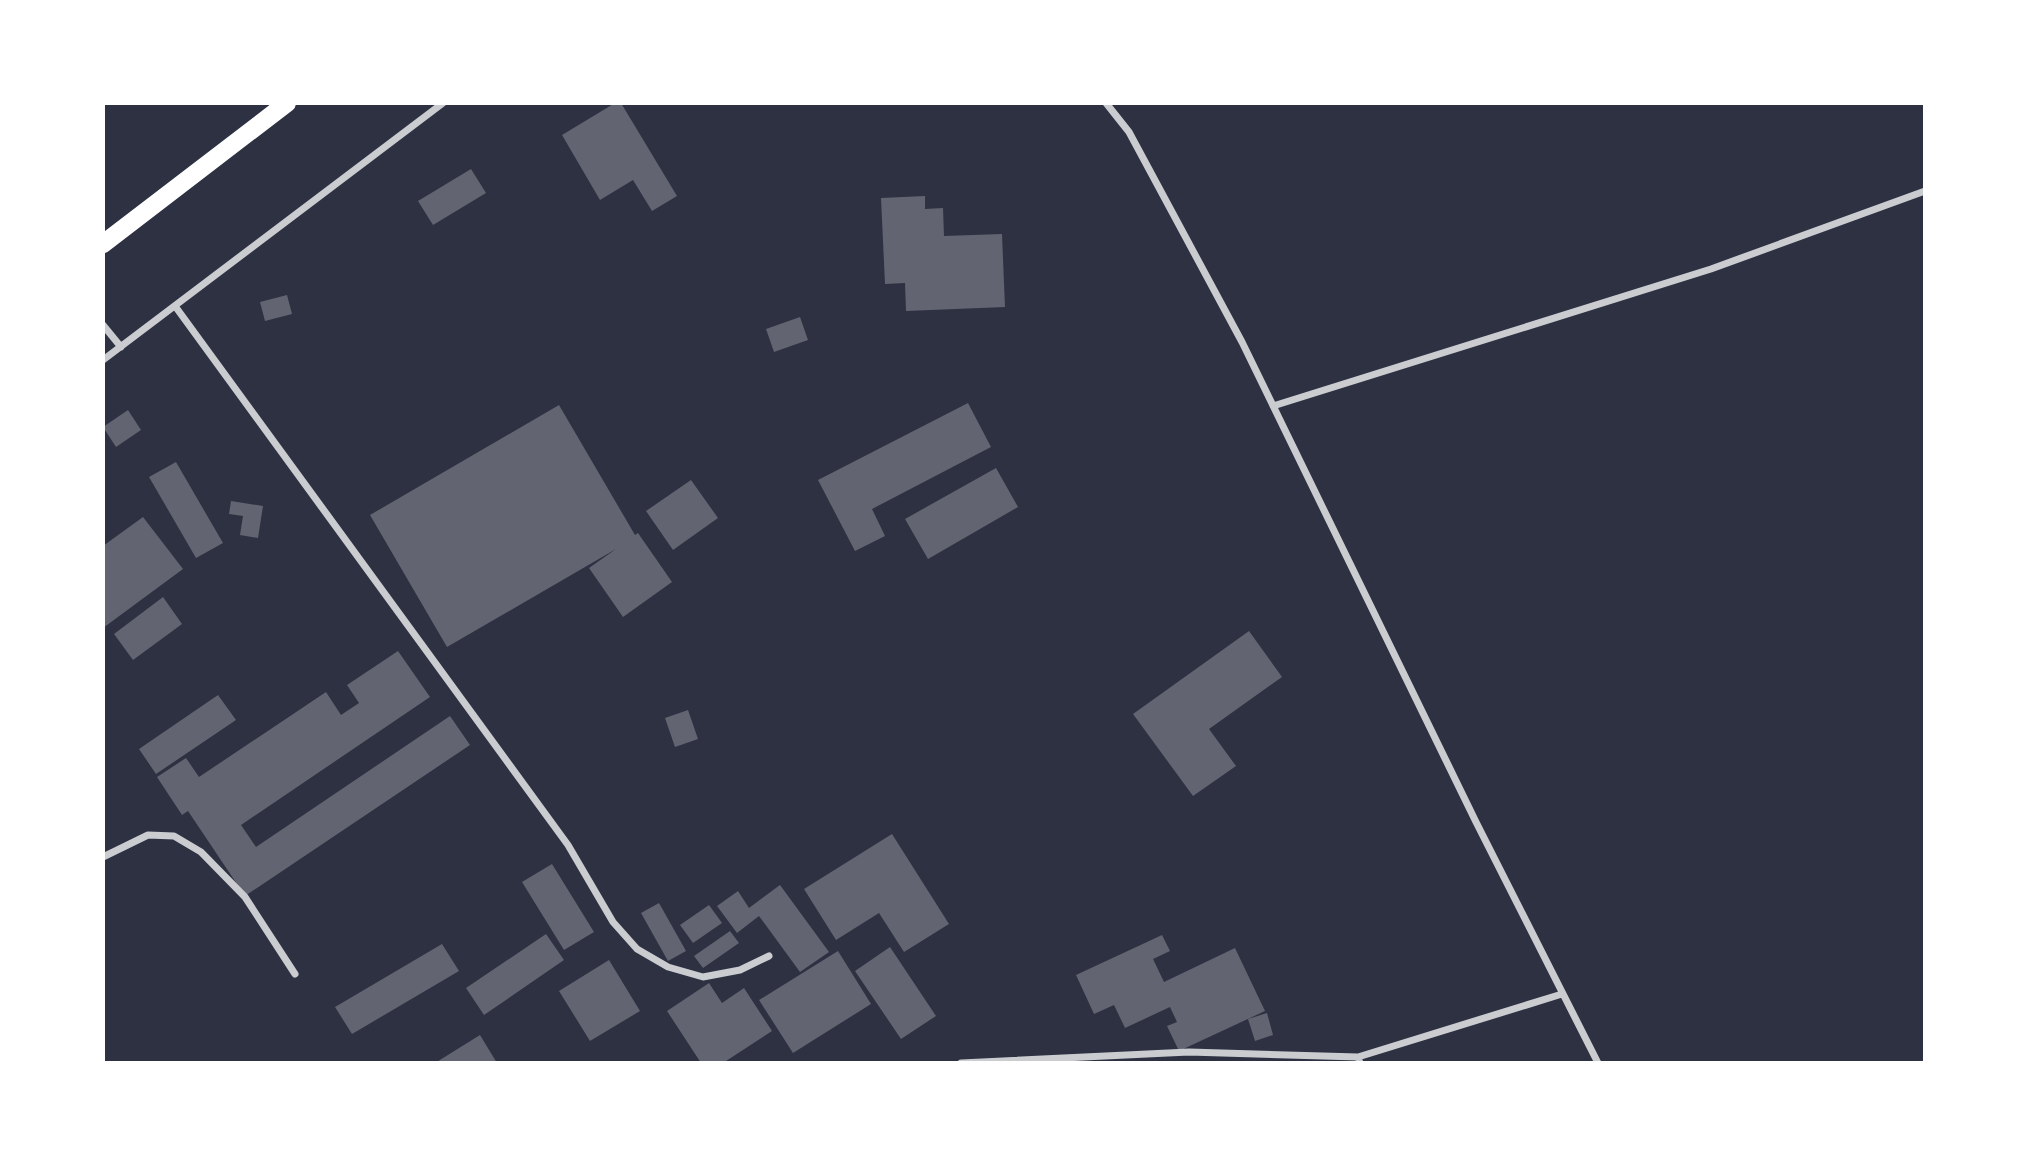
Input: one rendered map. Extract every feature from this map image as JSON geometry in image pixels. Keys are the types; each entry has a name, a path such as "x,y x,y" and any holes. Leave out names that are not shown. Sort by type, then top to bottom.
{"main road":[{"path":"103,244 287,103"}],"street":[{"path":"103,360 443,103"},
{"path":"1106,103 1129,132 1235,330 1598,1063"},
{"path":"1273,406 1712,269 1925,191"},
{"path":"174,306 560,834 613,922 638,949 668,967 703,976 740,970 769,956"},
{"path":"103,325 121,347"},
{"path":"103,857 148,835 174,836 201,852 245,897 295,974"},
{"path":"961,1063 1094,1060 1189,1052 1359,1060 1562,994"}],"building":[{"path":"615,103 621,103 677,196 652,211 633,180 600,200 562,135"},
{"path":"471,169 486,193 433,225 418,201"},
{"path":"925,196 925,209 943,208 944,236 1002,234 1005,307 906,311 905,283 885,284 881,198"},
{"path":"287,295 292,314 265,321 260,302"},
{"path":"800,317 808,340 774,352 766,329"},
{"path":"968,403 991,447 872,509 885,536 855,551 818,480"},
{"path":"559,405 635,535 638,533 672,582 623,617 589,568 616,549 447,647 370,515"},
{"path":"128,410 141,430 116,447 103,427"},
{"path":"176,462 223,543 196,558 149,477"},
{"path":"996,468 1018,507 928,559 905,519"},
{"path":"691,480 718,518 673,550 646,511"},
{"path":"231,501 263,506 258,538 240,535 243,516 229,514"},
{"path":"143,517 183,569 103,628 103,546"},
{"path":"163,597 182,624 133,660 114,634"},
{"path":"1249,631 1282,677 1209,729 1236,766 1193,796 1133,714"},
{"path":"398,651 430,697 241,825 256,847 450,716 470,745 245,896 188,811 182,815 157,777 186,758 199,777 326,692 341,715 359,703 347,685"},
{"path":"218,695 236,720 156,774 139,749"},
{"path":"688,710 698,739 675,747 665,718"},
{"path":"892,834 949,924 904,952 879,913 836,940 804,889"},
{"path":"552,864 594,932 564,950 522,882"},
{"path":"780,885 829,952 800,972 759,916 737,933 717,906 738,891 749,908"},
{"path":"659,903 686,951 668,961 641,913"},
{"path":"709,905 722,923 693,943 680,925"},
{"path":"730,931 739,943 703,968 694,956"},
{"path":"546,934 564,960 484,1015 466,988"},
{"path":"1162,935 1170,951 1153,959 1164,982 1235,948 1265,1011 1179,1051 1167,1026 1177,1022 1170,1007 1125,1028 1114,1005 1094,1014 1076,975"},
{"path":"442,944 459,971 352,1034 335,1007"},
{"path":"890,947 936,1016 901,1039 855,971"},
{"path":"838,951 871,1004 793,1053 759,1000"},
{"path":"609,960 640,1011 590,1041 559,991"},
{"path":"709,983 722,1003 744,988 772,1031 723,1063 701,1063 667,1011"},
{"path":"1267,1013 1273,1035 1255,1041 1248,1019"},
{"path":"480,1035 497,1063 435,1063"}]}
